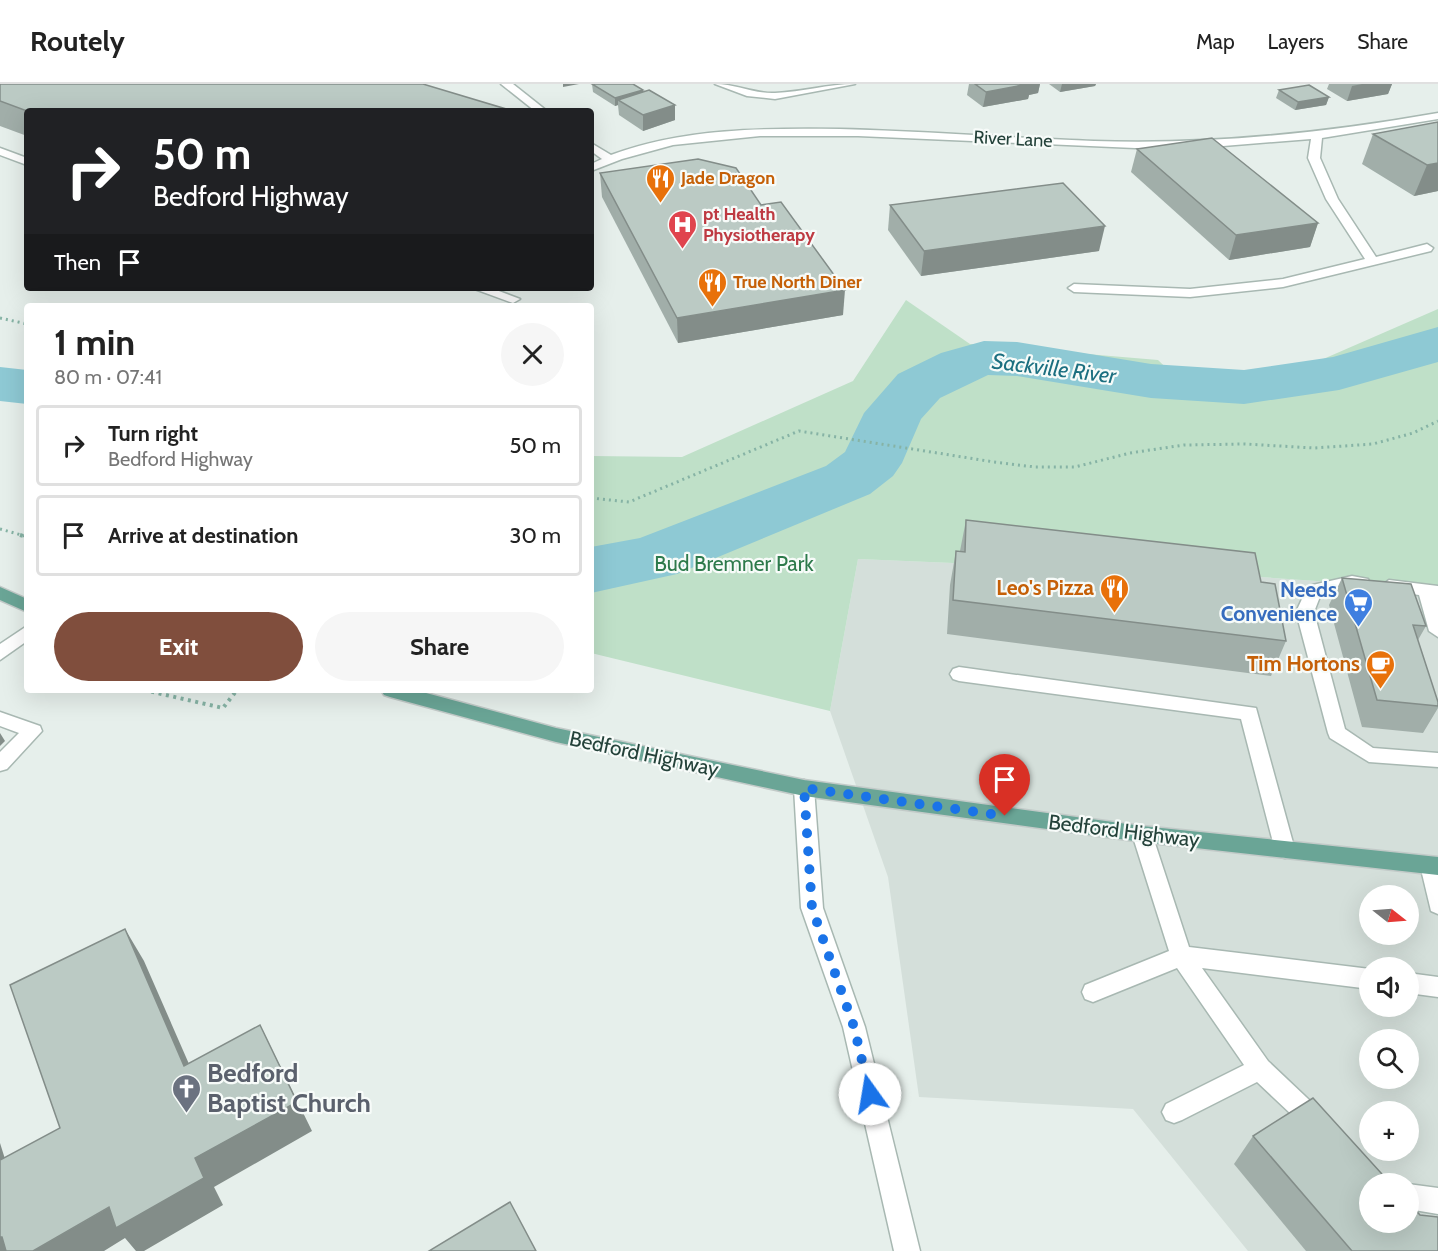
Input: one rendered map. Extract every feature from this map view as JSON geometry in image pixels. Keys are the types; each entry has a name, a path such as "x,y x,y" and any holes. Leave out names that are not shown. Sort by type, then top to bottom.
{"main road":[{"path":"0,593 24,605"},
{"name":"Bedford Highway","path":"401,693 556,735 804,788 1142,834 1434,866"}],"street":[{"path":"506,84 538,108"},
{"path":"720,84 751,94 775,96 850,84"},
{"name":"River Lane","path":"594,166 609,159 663,142 718,135 777,132 932,135 1136,145 1196,144 1317,135 1438,116"},
{"path":"1317,135 1314,158 1332,199 1373,262"},
{"path":"594,148 609,159"},
{"path":"0,151 24,161"},
{"path":"1074,288 1190,293 1283,283 1427,248"},
{"path":"488,291 513,298"},
{"path":"1438,631 1432,591 1352,582 1314,590 1305,612 1337,733 1369,755 1438,760"},
{"path":"0,654 24,634"},
{"path":"959,674 1249,713 1285,850"},
{"path":"0,719 33,731 0,764"},
{"path":"804,788 812,908 854,1027 907,1251"},
{"path":"1142,834 1180,956 1260,1070 1330,1135"},
{"path":"1434,866 1438,905"},
{"path":"1093,992 1180,956 1359,978"},
{"path":"1419,984 1438,987"},
{"path":"1174,1112 1260,1070"},
{"path":"1419,1198 1438,1201"}],"path":[{"path":"0,318 24,323"},
{"path":"594,498 629,502 800,431 994,462 1035,467 1075,467 1130,453 1184,445 1245,444 1314,448 1373,444 1413,433 1438,421"},
{"path":"0,529 24,536"},
{"path":"157,693 223,708 235,693"}],"shaded area":[{"path":"858,559 1233,575 1359,584 1438,585 1438,1251 1248,1251 1133,1109 919,1097 888,877 830,711"}],"green space":[{"name":"Bud Bremner Park","path":"906,300 970,344 1158,360 1185,386 1234,381 1321,360 1438,309 1438,585 1359,584 1233,575 858,559 830,711 594,654 594,456 682,457 853,381"}],"building":[{"path":"0,84 423,84 503,108 24,108 24,110 0,101"},
{"path":"592,84 633,84 643,90 615,98"},
{"path":"975,84 1028,84 986,92"},
{"path":"1309,85 1329,97 1298,102 1279,90"},
{"path":"649,90 675,105 643,115 618,100"},
{"path":"1438,122 1438,163 1427,165 1373,134"},
{"path":"1212,138 1318,223 1236,235 1137,149"},
{"path":"698,159 736,168 761,205 781,202 845,290 677,318 600,173"},
{"path":"1063,183 1105,226 924,251 890,205"},
{"path":"966,520 1255,553 1261,582 1275,584 1286,641 953,600 956,551 965,552"},
{"path":"1342,578 1411,584 1426,626 1413,625 1438,706 1377,700"},
{"name":"Bedford Baptist Church","path":"125,929 184,1066 260,1025 297,1102 195,1158 204,1178 116,1228 109,1207 33,1251 6,1251 2,1237 0,1237 0,1160 60,1128 10,985"},
{"path":"1313,1098 1359,1149 1359,1161 1370,1161 1381,1173 1359,1173 1359,1233 1419,1233 1419,1214 1438,1217 1438,1251 1352,1251 1253,1136"},
{"path":"510,1202 536,1251 429,1251"}],"waterway":[{"name":"Sackville River","path":"594,569 653,558 848,480 871,463 894,413 919,386 961,365 984,358 1017,359 1151,381 1244,387 1339,373 1438,344"},
{"name":"Sackville River","path":"0,384 24,387"}],"place":[{"name":"Jade Dragon","path":"660,204"},
{"name":"pt Health Physiotherapy","path":"682,250"},
{"name":"True North Diner","path":"712,308"},
{"name":"Leo's Pizza","path":"1115,614"},
{"name":"Needs Convenience","path":"1358,628"},
{"name":"Tim Hortons","path":"1381,690"},
{"name":"Bedford Baptist Church","path":"186,1114"}],"route":[{"path":"870,1094 854,1027 812,908 804,788 1005,816"}]}
